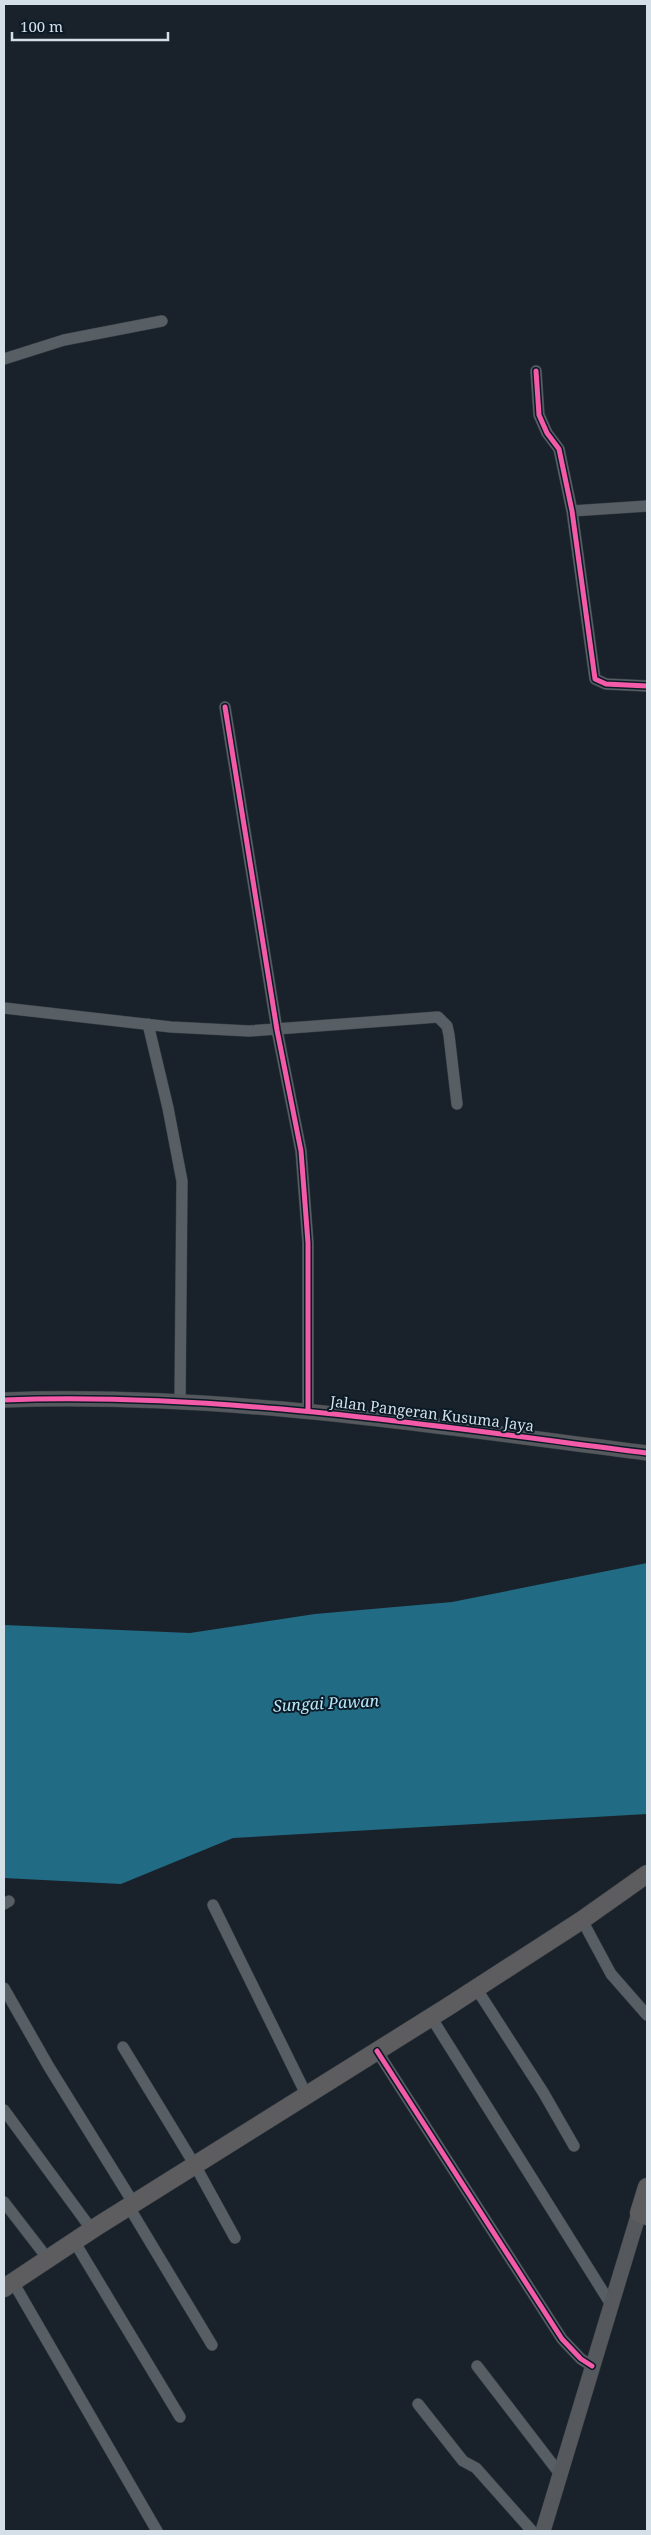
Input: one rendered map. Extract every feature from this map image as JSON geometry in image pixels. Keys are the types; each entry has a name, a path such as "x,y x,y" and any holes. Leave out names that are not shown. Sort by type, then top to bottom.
{"main road":[{"path":"8,2285 74,2241 196,2167 582,1920 647,1874"},
{"path":"643,2214 647,2187"}],"street":[{"path":"4,359 64,340 162,321"},
{"path":"536,371 539,415 547,433 559,449 572,511 595,679 606,684 647,686"},
{"path":"572,511 647,506"},
{"path":"224,707 277,1030 300,1151 306,1200 308,1411"},
{"path":"4,1008 210,1030 277,1030 438,1017 447,1026 449,1035 457,1104"},
{"path":"148,1024 168,1108 182,1181 180,1402"},
{"name":"Jalan Pangeran Kusuma Jaya","path":"4,1400 180,1402 308,1411 647,1454"},
{"path":"214,1905 306,2096"},
{"path":"582,1920 611,1974 647,2015"},
{"path":"4,1988 212,2345"},
{"path":"476,1988 543,2092 574,2146"},
{"path":"431,2017 612,2306"},
{"path":"123,2047 196,2167 235,2238"},
{"path":"377,2051 562,2339 581,2359 592,2366"},
{"path":"4,2110 92,2230"},
{"path":"4,2202 48,2259"},
{"path":"543,2531 592,2366 643,2214"},
{"path":"74,2241 180,2417"},
{"path":"8,2285 157,2531"},
{"path":"477,2366 560,2474"},
{"path":"418,2404 463,2461 476,2468 532,2531"}],"water":[{"name":"Sungai Pawan","path":"647,1563 647,1814 233,1838 121,1884 4,1878 4,1625 190,1633 315,1614 452,1602"}],"cycle path":[{"path":"536,371 539,415 547,433 559,449 572,511 595,679 606,684 647,686"},
{"path":"225,707 277,1030 301,1151 308,1243 308,1411"},
{"path":"4,1400 166,1401 246,1406 407,1422 647,1453"},
{"path":"377,2051 562,2339 581,2359 592,2366"}]}
